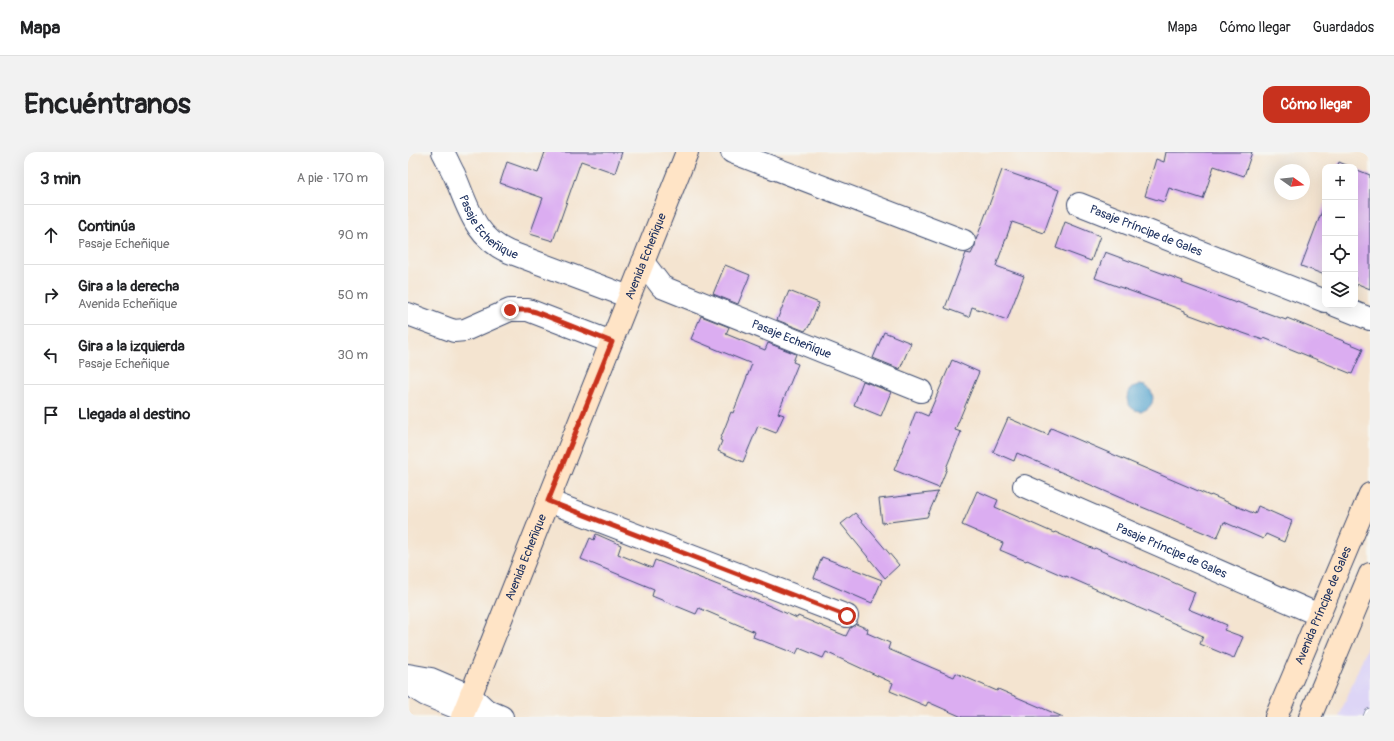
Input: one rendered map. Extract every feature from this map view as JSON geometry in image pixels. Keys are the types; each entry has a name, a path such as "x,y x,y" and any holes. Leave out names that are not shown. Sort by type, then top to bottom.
{"street":[{"name":"Pasaje Echeñique","path":"443,152 476,224 485,237 492,243 509,252 631,293 662,287 921,391"},
{"name":"Avenida Echeñique","path":"477,710 548,501 687,152"},
{"path":"732,152 964,241"},
{"name":"Pasaje Príncipe de Gales","path":"1079,204 1322,300"},
{"path":"643,262 662,287"},
{"path":"1342,308 1370,319"},
{"path":"408,314 454,331 465,330 510,310 528,310 612,342"},
{"name":"Pasaje Príncipe de Gales","path":"1024,486 1319,615"},
{"name":"Avenida Príncipe de Gales","path":"1276,717 1370,494"},
{"path":"548,501 847,616"},
{"path":"1310,717 1370,574"},
{"path":"408,675 431,680 477,710"},
{"path":"408,684 426,695 477,710"}],"shaded area":[{"path":"1370,640 1370,717 1339,717"}],"water":[{"path":"1140,385 1149,389 1153,398 1149,407 1140,411 1131,407 1127,398 1131,389"}],"building":[{"path":"545,152 622,152 615,173 581,161 553,241 530,234 543,198 500,183 507,162 538,173"},
{"path":"1166,152 1252,152 1244,176 1214,166 1203,199 1169,188 1164,202 1145,196 1156,159 1164,162"},
{"path":"1002,170 1059,190 1044,233 1012,222 996,266 1024,276 1007,320 972,307 969,317 945,308 966,253 971,254 975,246"},
{"path":"1358,170 1370,175 1370,289 1358,284"},
{"path":"1322,211 1322,274 1301,266"},
{"path":"1065,222 1100,236 1091,261 1056,248"},
{"path":"1105,252 1183,281 1182,283 1236,303 1237,302 1286,320 1287,318 1363,349 1352,374 1264,338 1263,340 1185,313 1185,311 1095,278"},
{"path":"725,265 750,275 738,304 713,294"},
{"path":"789,291 819,303 808,328 805,331 777,320"},
{"path":"701,316 729,327 726,334 765,350 768,343 796,354 793,362 798,364 778,413 784,415 776,433 758,426 743,462 718,451 722,441 720,440 731,412 733,413 752,364 691,339"},
{"path":"884,332 911,343 900,369 873,358"},
{"path":"952,360 979,372 955,430 961,432 939,488 894,470 910,431 909,430 916,411 928,416"},
{"path":"863,381 891,392 881,416 854,405"},
{"path":"1008,418 1048,435 1051,428 1255,514 1258,506 1292,521 1284,542 1266,534 1263,539 1224,522 1217,538 1017,453 1014,461 993,452"},
{"path":"977,491 998,500 995,507 1054,533 1055,532 1094,549 1095,548 1195,592 1188,609 1227,625 1224,630 1243,637 1234,658 1200,644 1203,636 1066,576 1000,550 1003,543 962,525"},
{"path":"938,492 927,517 882,523 879,499"},
{"path":"855,513 899,565 885,578 841,524"},
{"path":"596,534 621,545 618,554 652,568 655,560 797,618 798,616 846,636 850,628 856,624 868,629 867,633 890,643 888,649 954,677 956,673 997,691 998,689 1063,717 962,717 928,702 926,706 890,691 893,683 826,652 823,658 799,648 796,654 753,637 755,632 699,608 696,614 652,596 654,589 581,559 590,538 594,540"},
{"path":"822,557 882,580 872,603 814,578"}],"route":[{"path":"510,310 519,309 536,312 612,342 548,501 847,616"}]}
